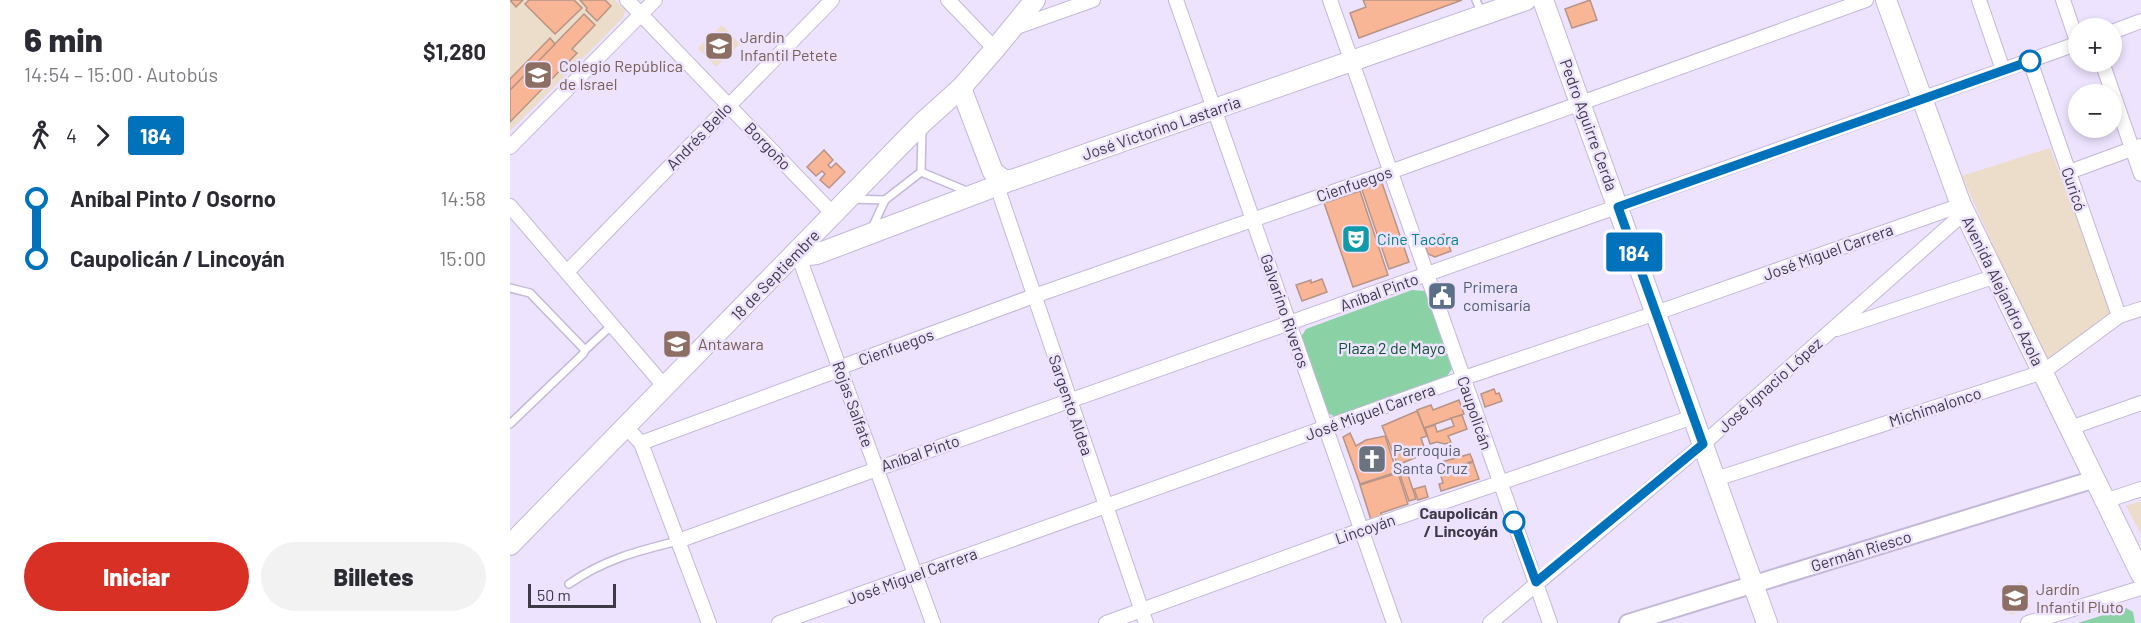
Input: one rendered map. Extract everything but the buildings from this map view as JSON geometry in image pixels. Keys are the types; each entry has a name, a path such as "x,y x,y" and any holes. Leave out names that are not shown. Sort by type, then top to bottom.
{"main road":[{"name":"18 de Septiembre","path":"510,545 922,123 961,88 1035,0"},
{"name":"José Victorino Lastarria","path":"797,252 813,255 1004,183 1351,62 1479,8 1526,0"},
{"name":"Pedro Aguirre Cerda","path":"1543,0 1767,623"},
{"name":"Avenida Alejandro Azola","path":"1886,0 1963,208 2141,574"},
{"path":"961,88 991,169 1004,183"}],"street":[{"name":"Borgoño","path":"627,0 834,215"},
{"path":"510,147 655,0"},
{"name":"Andrés Bello","path":"567,272 832,0"},
{"path":"948,0 995,49"},
{"path":"1012,29 1093,0"},
{"name":"Galvarino Riveros","path":"1176,0 1394,623"},
{"name":"Caupolicán","path":"1330,0 1550,623"},
{"name":"Cienfuegos","path":"641,443 1034,296 1390,172 1866,0"},
{"path":"1979,0 2003,70"},
{"path":"2063,0 2069,18"},
{"path":"2122,28 2141,21"},
{"name":"Aníbal Pinto","path":"678,541 2068,48"},
{"name":"Curicó","path":"2030,61 2119,316"},
{"path":"2107,72 2137,147 2141,174"},
{"path":"2069,172 2137,147"},
{"name":"Sargento Aldea","path":"1004,183 1034,296 1144,616"},
{"path":"510,206 665,387"},
{"name":"José Miguel Carrera","path":"779,623 1463,378 1963,208"},
{"name":"José Ignacio López","path":"1490,623 1703,444 1963,208"},
{"name":"Rojas Salfate","path":"797,252 933,623"},
{"path":"1829,332 1996,276"},
{"name":"Michimalonco","path":"1716,479 2043,372 2119,316 2141,309"},
{"path":"2070,428 2141,403"},
{"name":"Lincoyán","path":"1106,623 1144,616 1362,530 1693,417"},
{"path":"626,427 641,443 709,623"},
{"name":"Germán Riesco","path":"1628,623 2095,479"},
{"path":"2105,501 2141,489"},
{"path":"2028,623 2141,588"}],"lane":[{"path":"921,172 922,123"},
{"path":"921,172 974,194"},
{"path":"869,235 885,200 921,172"},
{"path":"849,199 885,200"},
{"path":"510,288 530,293 585,350"},
{"path":"510,424 612,325"},
{"path":"569,584 606,561 678,541"}],"shaded area":[{"name":"Colegio República de Israel","path":"510,0 615,0 625,10 625,13 622,19 510,131"},
{"name":"Jardin Infantil Petete","path":"722,25 740,44 716,67 698,48"},
{"path":"2050,148 2112,311 2045,362 1962,176"},
{"path":"2141,501 2141,534 2126,506"},
{"name":"Jardín Infantil Pluto","path":"2021,582 2030,608 2010,615 2000,589"}],"green space":[{"name":"Plaza 2 de Mayo","path":"1412,290 1425,291 1452,369 1445,379 1335,417 1328,413 1301,337 1306,329"},
{"path":"2126,608 2133,612 2135,623 2078,623"}],"bus line":[{"name":"184","path":"1514,522 1536,582 1703,444 1618,207 2030,61"}],"place":[{"name":"Jardin Infantil Petete","path":"719,46"},
{"name":"Colegio República de Israel","path":"538,75"},
{"name":"Cine Tacora","path":"1356,239"},
{"name":"Primera comisaría","path":"1442,296"},
{"name":"Antawara","path":"677,344"},
{"name":"Parroquia Santa Cruz","path":"1372,459"},
{"name":"Caupolicán / Lincoyán","path":"1514,522"},
{"name":"Jardín Infantil Pluto","path":"2015,598"}]}
